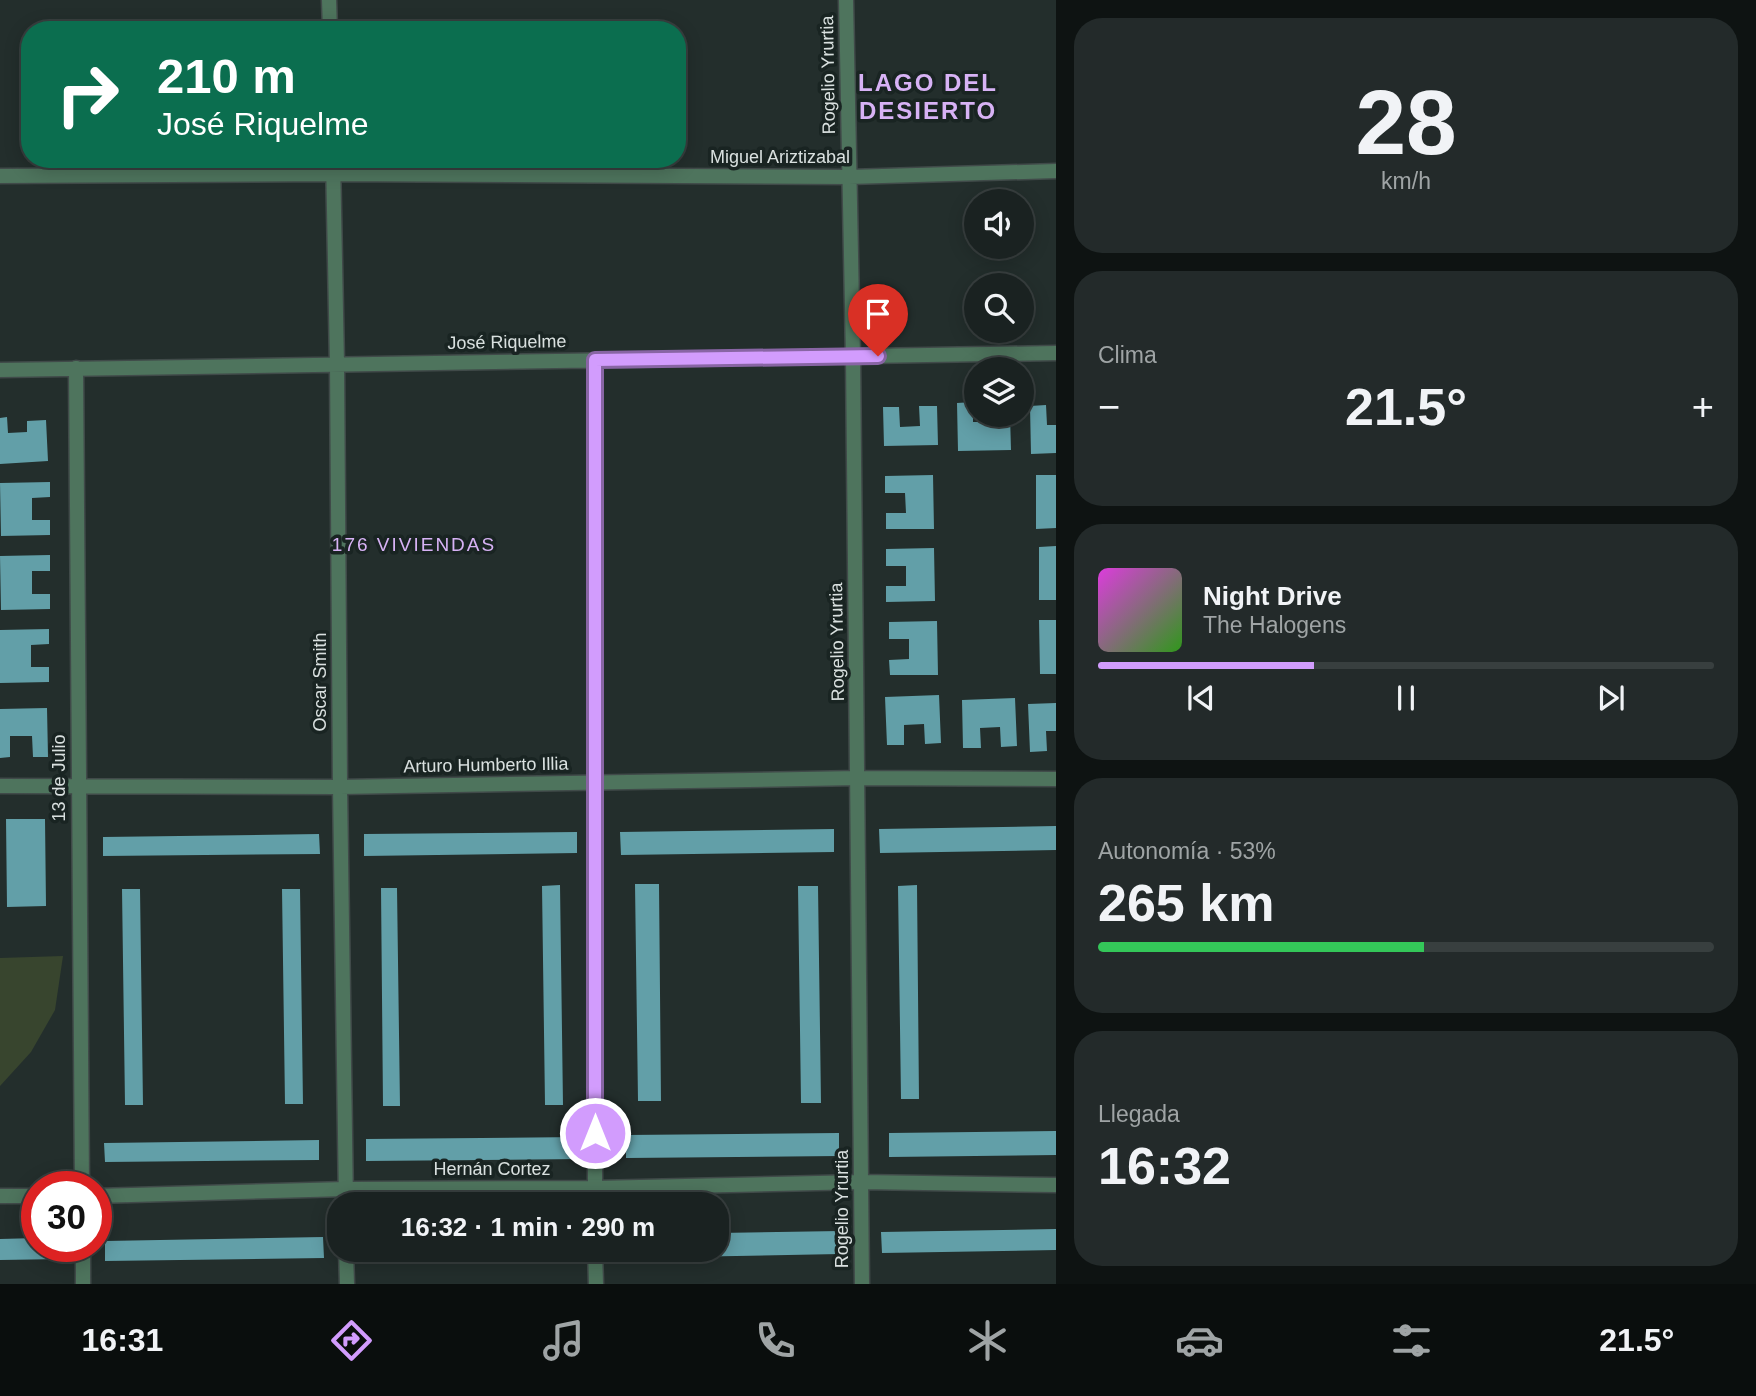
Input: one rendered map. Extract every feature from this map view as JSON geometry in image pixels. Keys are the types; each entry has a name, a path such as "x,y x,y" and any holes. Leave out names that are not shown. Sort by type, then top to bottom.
{"street":[{"path":"329,0 330,21"},
{"name":"Rogelio Yrurtia","path":"846,0 853,356 862,1284"},
{"name":"Miguel Ariztizabal","path":"0,176 296,168"},
{"name":"Oscar Smith","path":"333,168 346,1189"},
{"name":"Miguel Ariztizabal","path":"385,168 849,177 1056,171"},
{"name":"José Riquelme","path":"0,370 1056,354"},
{"path":"595,360 595,1192"},
{"name":"13 de Julio","path":"76,368 82,1171"},
{"name":"Arturo Humberto Illia","path":"0,786 341,787 858,778 1056,779"},
{"name":"Hernán Cortez","path":"112,1196 346,1189 595,1188 862,1182 1056,1185"},
{"path":"0,1196 21,1196"},
{"path":"83,1262 83,1284"},
{"path":"346,1262 346,1284"},
{"path":"596,1262 596,1284"}],"green space":[{"path":"63,956 55,1010 31,1052 0,1086 0,958"}],"building":[{"path":"957,403 964,403 964,427 1010,427 1011,450 958,451"},
{"path":"1046,405 1047,425 1056,425 1056,453 1031,454 1030,427 1034,427 1034,406"},
{"path":"919,406 937,406 938,445 884,446 883,407 899,407 900,427 920,426"},
{"path":"7,417 8,433 27,432 27,421 46,420 48,461 0,464 0,418"},
{"path":"933,475 934,529 886,529 886,513 906,513 905,493 885,493 885,476"},
{"path":"1036,475 1056,475 1056,528 1036,529"},
{"path":"50,482 50,497 32,498 32,520 50,520 50,535 1,536 0,483"},
{"path":"1056,546 1056,600 1039,600 1039,547"},
{"path":"934,548 935,601 886,602 886,586 906,586 906,566 886,566 886,549"},
{"path":"50,555 50,571 32,571 32,594 50,594 50,609 1,610 0,556"},
{"path":"1039,620 1056,620 1056,674 1040,674"},
{"path":"937,621 938,675 890,675 889,660 909,659 909,639 889,639 889,622"},
{"path":"49,629 49,644 31,645 31,667 49,667 49,682 0,683 0,630"},
{"path":"939,695 941,743 925,744 924,724 904,725 904,745 887,745 885,697"},
{"path":"1015,698 1017,746 1001,747 1000,727 980,728 981,748 963,748 962,700"},
{"path":"1056,703 1056,731 1046,731 1047,751 1030,752 1028,704"},
{"path":"47,708 48,757 33,757 32,736 10,736 10,757 0,758 0,709"},
{"path":"6,819 45,819 46,906 7,907"},
{"path":"1056,826 1056,850 880,853 879,829"},
{"path":"834,829 834,852 621,855 620,832"},
{"path":"577,832 577,853 364,856 364,834"},
{"path":"319,834 320,854 103,856 103,837"},
{"path":"635,884 659,884 661,1101 638,1101"},
{"path":"560,885 563,1105 545,1105 542,886"},
{"path":"917,885 919,1099 901,1099 898,886"},
{"path":"798,886 818,886 821,1103 801,1103"},
{"path":"381,888 397,888 400,1106 383,1106"},
{"path":"122,889 140,889 143,1105 125,1105"},
{"path":"282,889 300,889 303,1104 285,1104"},
{"path":"1056,1131 1056,1155 889,1157 889,1133"},
{"path":"839,1133 839,1156 626,1158 626,1135"},
{"path":"581,1137 582,1159 366,1161 366,1139"},
{"path":"319,1140 319,1160 105,1162 104,1143"},
{"path":"1056,1229 1056,1250 882,1253 881,1232"},
{"path":"840,1231 840,1254 729,1256 729,1233"},
{"path":"323,1237 324,1258 112,1261 112,1241"},
{"path":"21,1238 21,1260 0,1260 0,1239"}],"district":[{"name":"LAGO DEL DESIERTO","path":"928,96"},
{"name":"176 VIVIENDAS","path":"414,544"}],"route":[{"path":"595,1133 595,360 878,356"}]}
